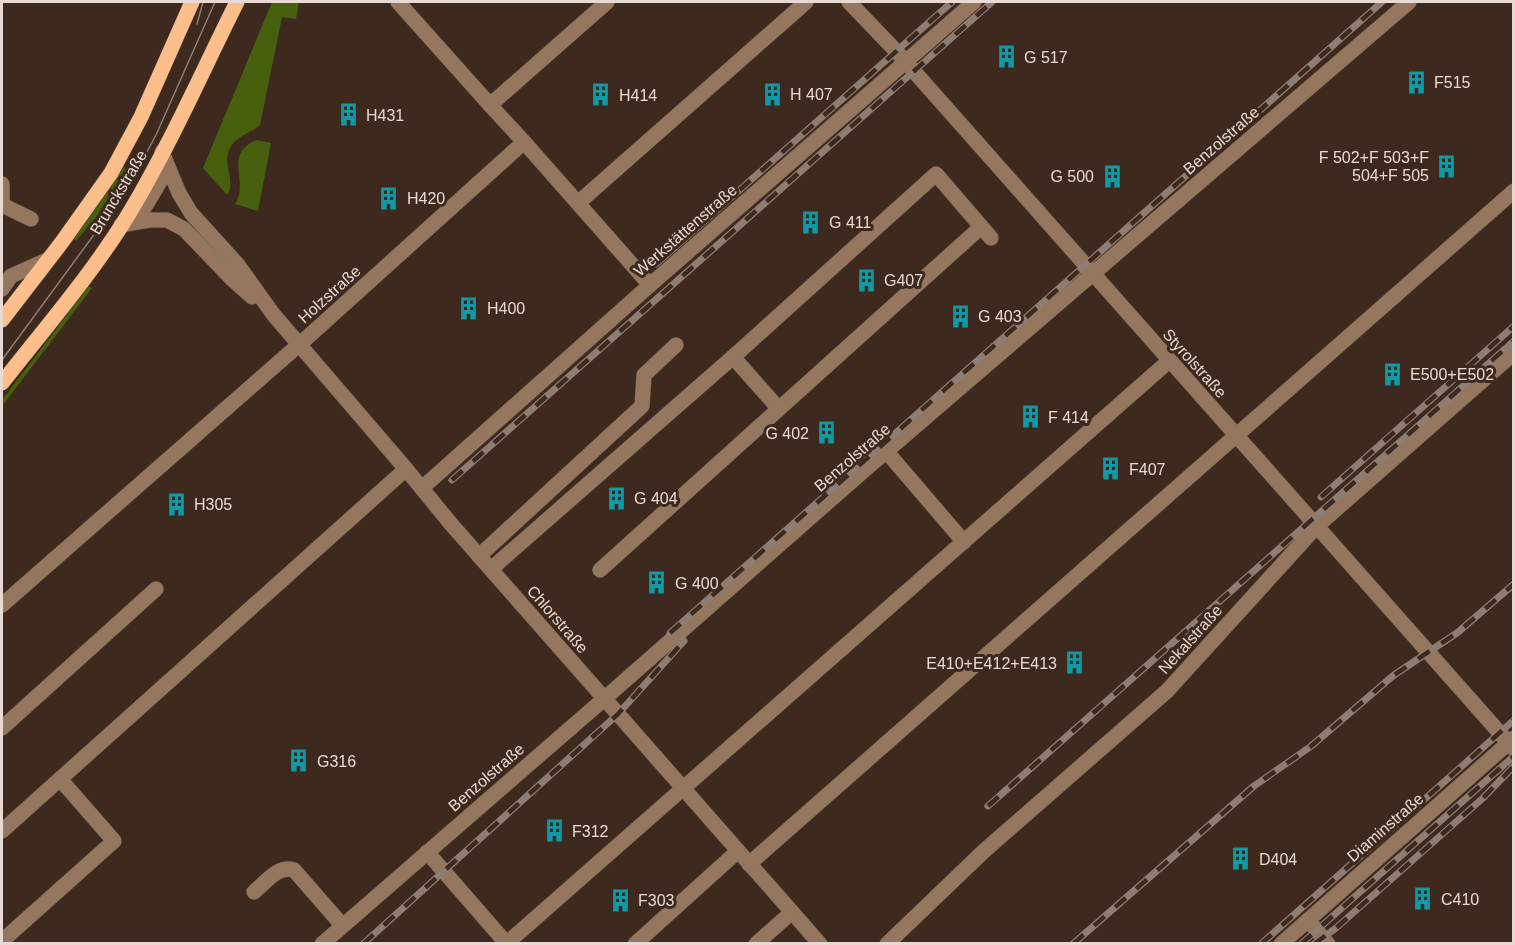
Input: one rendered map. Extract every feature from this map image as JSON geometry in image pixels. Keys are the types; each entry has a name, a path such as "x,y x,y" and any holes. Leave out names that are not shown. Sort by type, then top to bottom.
{"main road":[{"name":"Brunckstraße","path":"2,320 111,173 141,117 192,2"},
{"name":"Brunckstraße","path":"2,383 126,218 162,152 237,2"}],"street":[{"path":"400,2 650,285"},
{"path":"490,105 607,2"},
{"path":"578,203 806,2"},
{"name":"Styrolstraße","path":"849,2 1512,744"},
{"name":"Werkstättenstraße","path":"422,488 974,2"},
{"name":"Benzolstraße","path":"322,944 886,451 1409,2"},
{"name":"Holzstraße","path":"2,605 299,345 524,142"},
{"path":"162,152 179,193 191,213 237,275"},
{"path":"490,569 733,357 936,174 986,232 779,409 600,570"},
{"path":"2,184 2,204 32,219"},
{"path":"749,864 1514,191"},
{"path":"126,218 167,220 184,229 237,275"},
{"path":"2,289 11,276 47,260"},
{"name":"Chlorstraße","path":"237,275 273,314 490,569 820,944"},
{"path":"479,556 642,406 644,375 676,345"},
{"name":"Nekalstraße","path":"887,944 984,851 1167,691 1317,526 1514,353"},
{"path":"733,357 779,409"},
{"path":"427,852 507,943 1169,361"},
{"path":"886,451 964,542"},
{"path":"2,831 406,469"},
{"path":"2,728 156,589"},
{"name":"Diaminstraße","path":"1281,944 1512,744"},
{"path":"2,941 114,841 60,779"},
{"path":"635,944 738,851"},
{"path":"254,892 278,871 286,868 294,870 342,925"},
{"path":"756,944 792,912"},
{"path":"1308,920 1329,944"}],"green space":[{"path":"272,2 299,2 296,19 282,17 260,125 236,140 230,148 227,160 230,190 227,195 203,168"},
{"path":"257,140 271,143 258,211 235,204 240,187 238,169 241,152"},
{"path":"124,167 127,169 97,216 76,241 73,238"},
{"path":"89,286 92,288 2,406 2,400"}],"tram line":[{"path":"197,24 203,2"},
{"path":"2,360 126,191 156,135 215,2"}],"railway":[{"path":"656,264 952,2"},
{"path":"452,480 992,2"},
{"path":"670,633 1382,2"},
{"path":"1321,497 1514,326"},
{"path":"988,806 1514,341"},
{"path":"1073,944 1254,786 1310,747 1394,675 1457,633 1514,584"},
{"path":"363,944 618,714 684,641"},
{"path":"1261,944 1514,720"},
{"path":"1301,944 1514,756"},
{"path":"1314,944 1336,928 1483,798 1514,766"}],"place":[{"name":"G 517","path":"1006,57"},
{"name":"F515","path":"1416,82"},
{"name":"H 407","path":"772,94"},
{"name":"H414","path":"601,95"},
{"name":"H431","path":"348,115"},
{"name":"F 502+F 503+F 504+F 505","path":"1447,166"},
{"name":"G 500","path":"1112,176"},
{"name":"H420","path":"389,198"},
{"name":"G 411","path":"811,222"},
{"name":"G407","path":"866,280"},
{"name":"H400","path":"469,308"},
{"name":"G 403","path":"960,316"},
{"name":"E500+E502","path":"1392,374"},
{"name":"F 414","path":"1030,417"},
{"name":"G 402","path":"827,433"},
{"name":"F407","path":"1111,469"},
{"name":"G 404","path":"616,498"},
{"name":"H305","path":"176,504"},
{"name":"G 400","path":"657,583"},
{"name":"E410+E412+E413","path":"1075,663"},
{"name":"G316","path":"299,761"},
{"name":"F312","path":"554,831"},
{"name":"D404","path":"1241,859"},
{"name":"C410","path":"1423,899"},
{"name":"F303","path":"620,900"}]}
